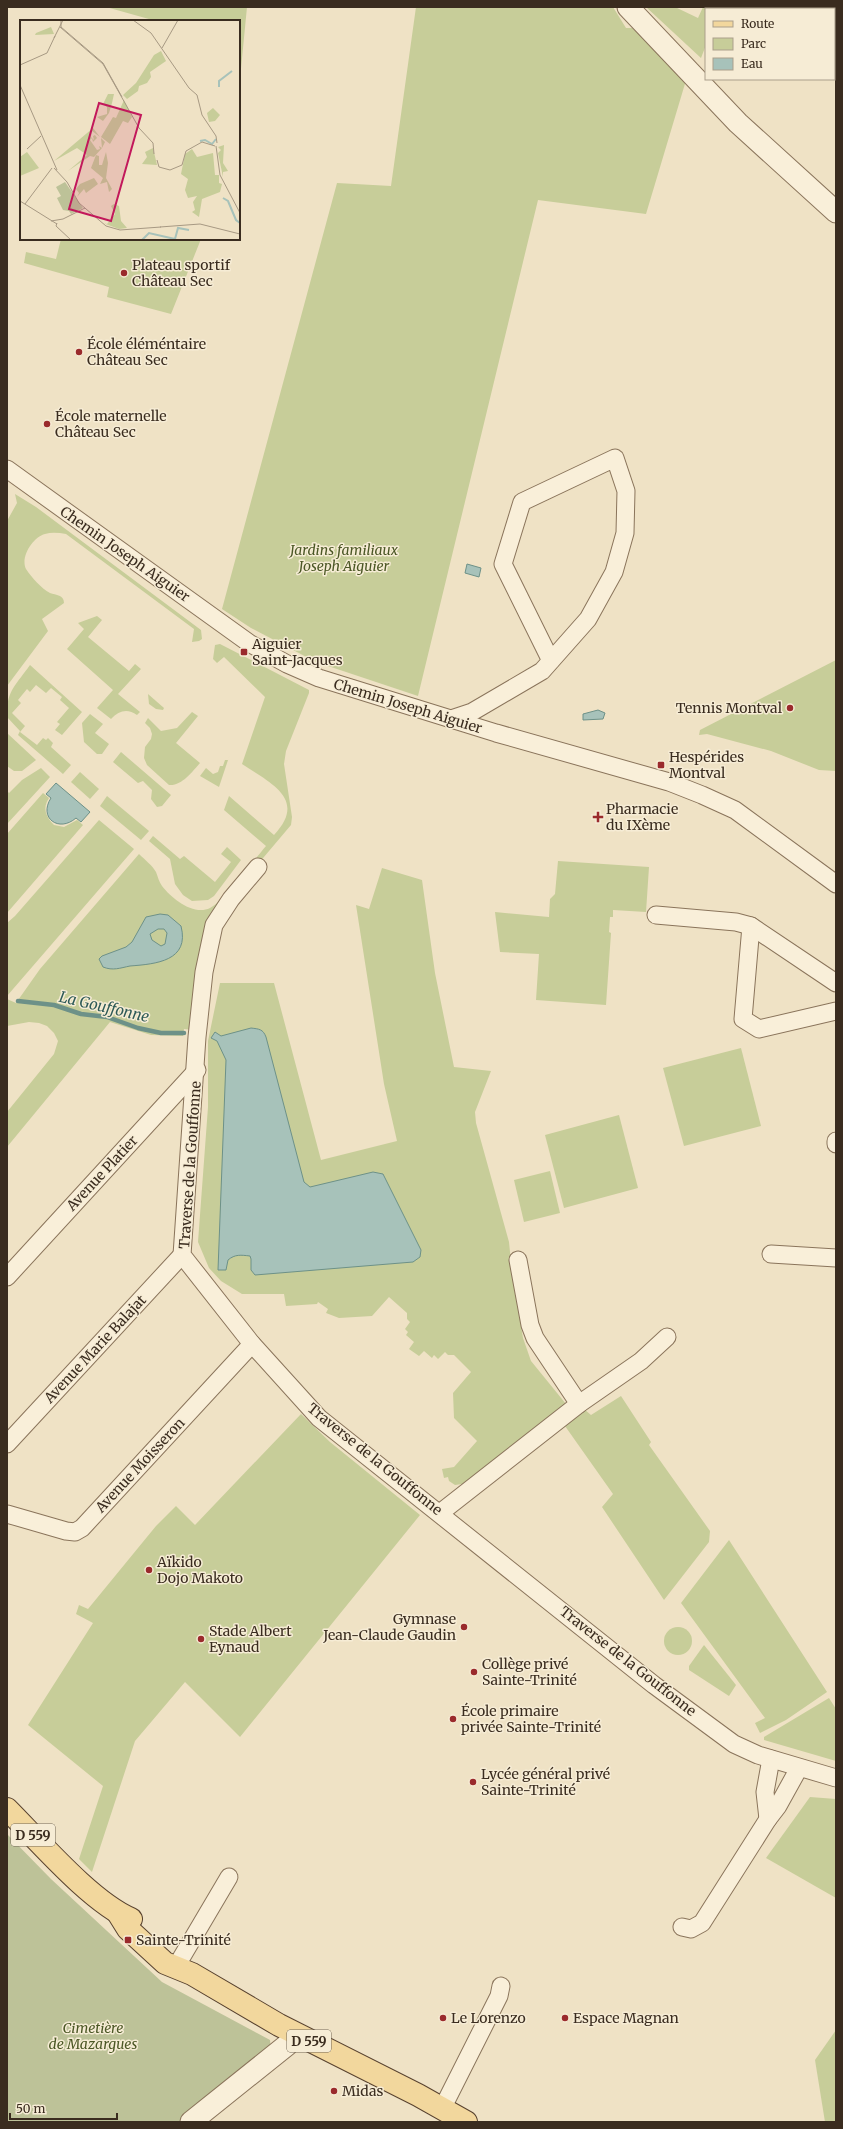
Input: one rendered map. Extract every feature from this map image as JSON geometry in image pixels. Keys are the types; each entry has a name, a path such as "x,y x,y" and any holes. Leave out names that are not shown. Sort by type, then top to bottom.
{"main road":[{"name":"D 559","path":"7,1809 79,1881 118,1913 128,1929 165,1963 186,1967 295,2034 418,2095 466,2122"}],"street":[{"path":"628,7 738,123 836,212"},
{"path":"451,719 472,712 542,671 551,661 588,619 614,572 625,533 626,491 615,458 522,502 503,564 551,661"},
{"name":"Chemin Joseph Aiguier","path":"7,469 249,643 287,664 319,678 451,719 669,782 702,795 735,810 836,884"},
{"name":"Traverse de la Gouffonne","path":"258,867 230,899 214,925 204,972 197,1037 197,1070 182,1255 252,1344 319,1418 654,1685 734,1744 771,1759 836,1778"},
{"path":"656,915 736,922 751,926 836,983"},
{"path":"751,926 743,1019 759,1029 836,1011"},
{"name":"Avenue Platier","path":"7,1277 197,1070"},
{"path":"770,1254 836,1258"},
{"name":"Avenue Marie Balajat","path":"7,1444 182,1255"},
{"path":"518,1260 530,1326 535,1338 579,1404"},
{"path":"440,1513 579,1404 641,1361 667,1336"},
{"name":"Avenue Moisseron","path":"7,1514 66,1532 75,1532 82,1528 252,1344"},
{"path":"768,1819 765,1792 771,1759"},
{"path":"682,1927 691,1929 702,1923 768,1819 778,1806 799,1768"},
{"path":"186,1967 229,1877"},
{"path":"442,2109 499,1996 501,1986"},
{"path":"191,2122 287,2045 295,2034"}],"green space":[{"path":"106,7 247,7 240,79 240,20 152,20"},
{"name":"Jardins familiaux Joseph Aiguier","path":"416,7 613,7 626,28 632,28 687,77 646,214 538,200 418,696 316,662 251,628 222,609 337,183 391,186"},
{"path":"646,7 675,7 698,18 703,7 722,7 705,8 705,48 701,58"},
{"name":"Plateau sportif Château Sec","path":"61,240 201,240 171,314 107,297 109,287 24,263 26,252 56,259"},
{"path":"15,494 36,507 201,630 202,639 192,642 194,629 66,534 45,534 40,536 32,543 26,553 26,569 43,588 50,593 63,598 64,603 42,619 48,631 7,686 7,521 17,503"},
{"path":"97,616 102,620 88,637 129,671 135,664 141,669 118,694 140,712 137,715 123,711 111,719 97,708 113,690 67,649 84,629 78,623"},
{"path":"220,644 309,690 286,751 284,764 292,817 291,825 226,902 194,1030 184,1029 183,1036 151,1035 110,1022 7,1147 7,1112 54,1054 58,1041 54,1033 47,1026 39,1023 29,1022 7,1026 7,999 16,1003 40,969 139,854 154,869 159,881 166,891 184,905 197,910 204,910 210,908 224,897 266,846 224,810 229,796 274,835 284,822 287,811 286,802 281,793 264,778 242,764 265,697 224,657 217,663 213,659 215,645"},
{"name":"Tennis Montval","path":"836,660 836,771 819,770 771,751 707,734 699,735 700,730"},
{"path":"30,665 82,712 62,735 55,730 60,724 57,722 69,708 60,700 62,697 51,688 46,693 36,685 30,692 27,689 18,700 21,703 12,713 25,726 20,732 37,745 43,738 46,740 48,738 53,743 51,747 71,765 63,774 18,735 20,731 7,717 10,694 16,683"},
{"path":"148,694 164,708 163,710 156,709 149,704"},
{"path":"192,712 198,716 176,743 200,763 182,781 174,785 169,785 147,765 144,758 145,747 151,739 152,734 150,728 145,723 148,718 161,731 177,728"},
{"path":"90,714 103,724 95,733 109,744 102,754 97,754 84,742 82,723"},
{"path":"7,733 36,760 22,771 14,771 7,766"},
{"path":"121,752 171,795 162,806 157,807 151,799 152,790 143,781 138,783 113,762"},
{"path":"225,760 228,760 219,787 200,776 206,768 213,774 218,772 220,766 223,766"},
{"path":"41,768 50,777 7,824 7,791 9,793 22,780"},
{"path":"80,772 99,789 90,799 71,782"},
{"path":"43,793 49,798 45,809 47,816 54,825 64,827 77,820 83,825 7,913 7,834"},
{"path":"107,796 149,831 141,840 100,806"},
{"path":"99,820 134,849 7,996 7,923 15,916"},
{"path":"153,836 180,859 184,856 215,882 231,862 221,854 227,847 241,860 214,896 208,900 192,901 183,895 175,884 170,859 149,841"},
{"path":"558,861 649,867 646,912 613,910 613,917 610,917 609,932 611,933 606,1005 536,1000 539,954 500,952 495,912 549,917 550,899 555,894"},
{"path":"382,868 422,880 435,973 454,1067 491,1071 475,1112 476,1123 509,1242 512,1272 523,1338 531,1361 566,1404 462,1487 462,1484 455,1485 449,1481 448,1477 444,1478 442,1469 454,1467 477,1441 454,1418 453,1393 471,1372 454,1355 448,1355 445,1352 438,1359 434,1355 432,1358 424,1351 419,1356 409,1349 414,1342 406,1335 408,1332 405,1329 410,1322 407,1319 407,1313 389,1297 372,1316 339,1318 326,1313 328,1309 318,1302 317,1304 286,1306 284,1294 242,1294 221,1281 209,1268 198,1242 208,1107 208,1041 220,983 274,983 321,1160 397,1141 384,1084 356,905 369,909"},
{"path":"741,1048 761,1126 684,1146 663,1068"},
{"path":"619,1115 638,1188 564,1208 545,1135"},
{"path":"550,1171 560,1213 524,1222 514,1180"},
{"path":"621,1396 651,1442 649,1445 710,1531 709,1542 664,1600 602,1507 613,1494 565,1426 460,1507 584,1409 591,1415"},
{"name":"Stade Albert Eynaud","path":"301,1414 330,1442 420,1515 240,1737 185,1682 135,1741 92,1872 79,1859 103,1786 28,1725 93,1623 76,1614 79,1605 88,1609 156,1526 176,1506 195,1525"},
{"path":"729,1540 827,1692 786,1720 760,1733 755,1723 765,1718 681,1603"},
{"path":"678,1627 688,1631 692,1641 688,1651 678,1655 668,1651 664,1641 668,1631"},
{"path":"704,1645 736,1685 729,1696 689,1670 689,1666"},
{"path":"829,1698 836,1709 836,1761 764,1740 764,1737"},
{"path":"810,1797 836,1799 836,1898 766,1858"},
{"name":"Cimetière de Mazargues","path":"7,1834 51,1879 162,1982 270,2040 271,2051 181,2122 7,2122"},
{"path":"836,2030 836,2122 825,2122 815,2060"}],"water":[{"path":"467,564 481,568 479,577 465,573"},
{"path":"598,710 605,713 603,719 583,720 583,714"},
{"path":"56,783 90,812 81,822 76,818 70,822 57,824 49,817 47,812 51,798 46,794"},
{"path":"160,914 168,915 181,926 182,938 180,947 176,954 160,962 150,964 113,969 103,967 99,959 102,956 126,947 132,942 146,917","holes":["158,929 164,929 167,933 165,944 161,946 152,940 150,934"]},
{"path":"251,1028 264,1032 266,1037 304,1182 310,1187 373,1172 383,1174 421,1250 420,1257 413,1262 255,1275 251,1270 250,1256 238,1255 228,1260 226,1270 218,1270 226,1060 217,1041 211,1038 215,1032 221,1036"}],"waterway":[{"name":"La Gouffonne","path":"18,1001 54,1005 81,1014 107,1017 138,1028 161,1033 184,1033"}],"place":[{"name":"Plateau sportif Château Sec","path":"124,273"},
{"name":"École éléméntaire Château Sec","path":"79,352"},
{"name":"École maternelle Château Sec","path":"47,424"},
{"name":"Aiguier Saint-Jacques","path":"244,652"},
{"name":"Tennis Montval","path":"790,708"},
{"name":"Hespérides Montval","path":"661,765"},
{"name":"Pharmacie du IXème","path":"598,817"},
{"name":"Aïkido Dojo Makoto","path":"149,1570"},
{"name":"Gymnase Jean-Claude Gaudin","path":"464,1627"},
{"name":"Stade Albert Eynaud","path":"201,1639"},
{"name":"Collège privé Sainte-Trinité","path":"474,1672"},
{"name":"École primaire privée Sainte-Trinité","path":"453,1719"},
{"name":"Lycée général privé Sainte-Trinité","path":"473,1782"},
{"name":"Sainte-Trinité","path":"128,1940"},
{"name":"Le Lorenzo","path":"443,2018"},
{"name":"Espace Magnan","path":"565,2018"},
{"name":"Midas","path":"334,2091"}]}
